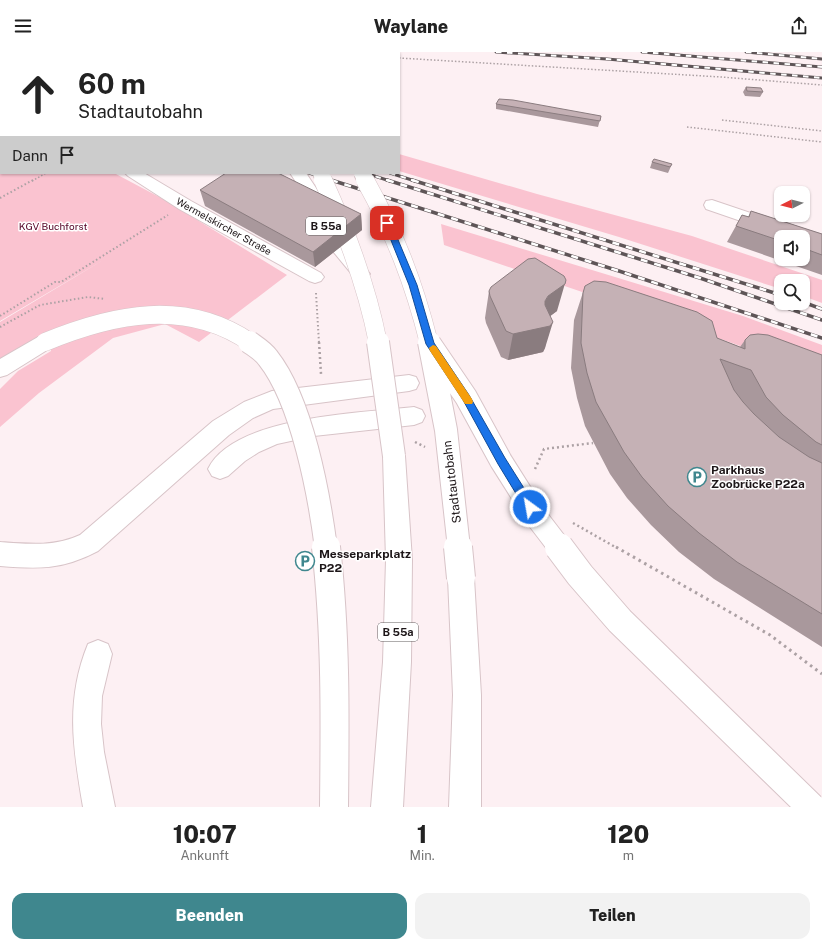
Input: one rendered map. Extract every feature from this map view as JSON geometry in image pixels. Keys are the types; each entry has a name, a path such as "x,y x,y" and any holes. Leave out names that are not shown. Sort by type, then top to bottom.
{"main road":[{"name":"Wermelskircher Straße","path":"135,174 186,205 315,277"},
{"name":"B 55a","path":"299,174 312,194 331,238 361,274"},
{"name":"B 55a","path":"320,174 340,217 361,274 380,354 394,456 399,560 397,662 386,807"},
{"name":"Stadtautobahn","path":"362,174 377,201 398,245 413,285 430,344 452,467 461,578 467,695 466,807"},
{"path":"712,205 822,243"},
{"path":"0,369 45,342 84,326 111,319 141,315 187,317 214,324 233,332 253,344 268,358 283,382 298,418 318,495 330,580 334,652 334,807"},
{"path":"430,344 466,397 501,461 537,518 580,575 620,621 656,658 811,807"},
{"path":"0,554 53,556 79,549 89,543 210,437 238,416 256,406 272,400 409,383"},
{"path":"220,469 250,445 274,435 314,427 414,416"},
{"path":"98,654 88,696 87,720 88,742 99,807"}],"path":[{"path":"400,58 720,77 822,85"},
{"path":"722,120 822,131"},
{"path":"687,127 822,142"},
{"path":"0,198 44,174"},
{"path":"0,316 55,282 61,282 186,205"},
{"path":"315,277 322,395"},
{"path":"534,474 535,467 544,449 593,443"}],"green space":[{"path":"400,154 537,194 692,236 774,264 774,266 781,266 804,274 774,274 774,287 619,237 400,171"},
{"name":"KGV Buchforst","path":"0,174 116,174 163,199 287,275 199,342 165,324 113,338 39,393 0,427 0,389 18,371 51,351 48,331 0,360 0,322 105,259 0,321"},
{"path":"441,224 743,316 822,345 822,377 732,343 444,245"},
{"path":"810,276 822,280 822,303 810,299"}],"building":[{"path":"746,87 761,88 763,92 747,91"},
{"path":"499,99 513,100 601,116 600,121 496,104"},
{"path":"654,159 672,164 670,167 652,162"},
{"path":"224,174 280,174 361,214 313,252 200,190"},
{"path":"751,211 774,218 774,222 785,222 810,230 774,230 774,239 736,226 742,215 749,217"},
{"path":"810,230 822,234 822,255 810,251"},
{"path":"535,258 564,276 566,280 565,284 548,296 545,301 545,305 553,322 550,326 513,334 506,331 489,291 491,287 528,259"},
{"name":"Parkhaus Zoobrücke P22a","path":"594,281 606,282 697,312 712,321 717,338 745,349 745,340 750,335 758,334 768,335 822,355 822,445 816,442 783,415 766,397 751,370 720,359 734,390 754,414 779,437 809,457 822,463 822,614 737,562 699,533 668,506 642,477 624,452 596,402 587,373 581,343 583,293 585,286"}],"railway":[{"path":"496,52 607,59 822,78"},
{"path":"642,52 822,67"},
{"path":"746,52 822,59"},
{"path":"312,174 334,181"},
{"path":"368,174 390,181"},
{"path":"393,174 415,181"},
{"path":"331,180 619,271 822,338"},
{"path":"387,180 700,278 822,320"},
{"path":"412,180 774,293"},
{"path":"810,305 822,309"}],"slow traffic":[{"path":"433,348 456,380 468,402"}],"place":[{"name":"Parkhaus Zoobrücke P22a","path":"697,477"},
{"name":"Messeparkplatz P22","path":"305,561"}],"route":[{"path":"387,223 398,245 413,285 430,344 456,380 501,461 530,507"}]}
